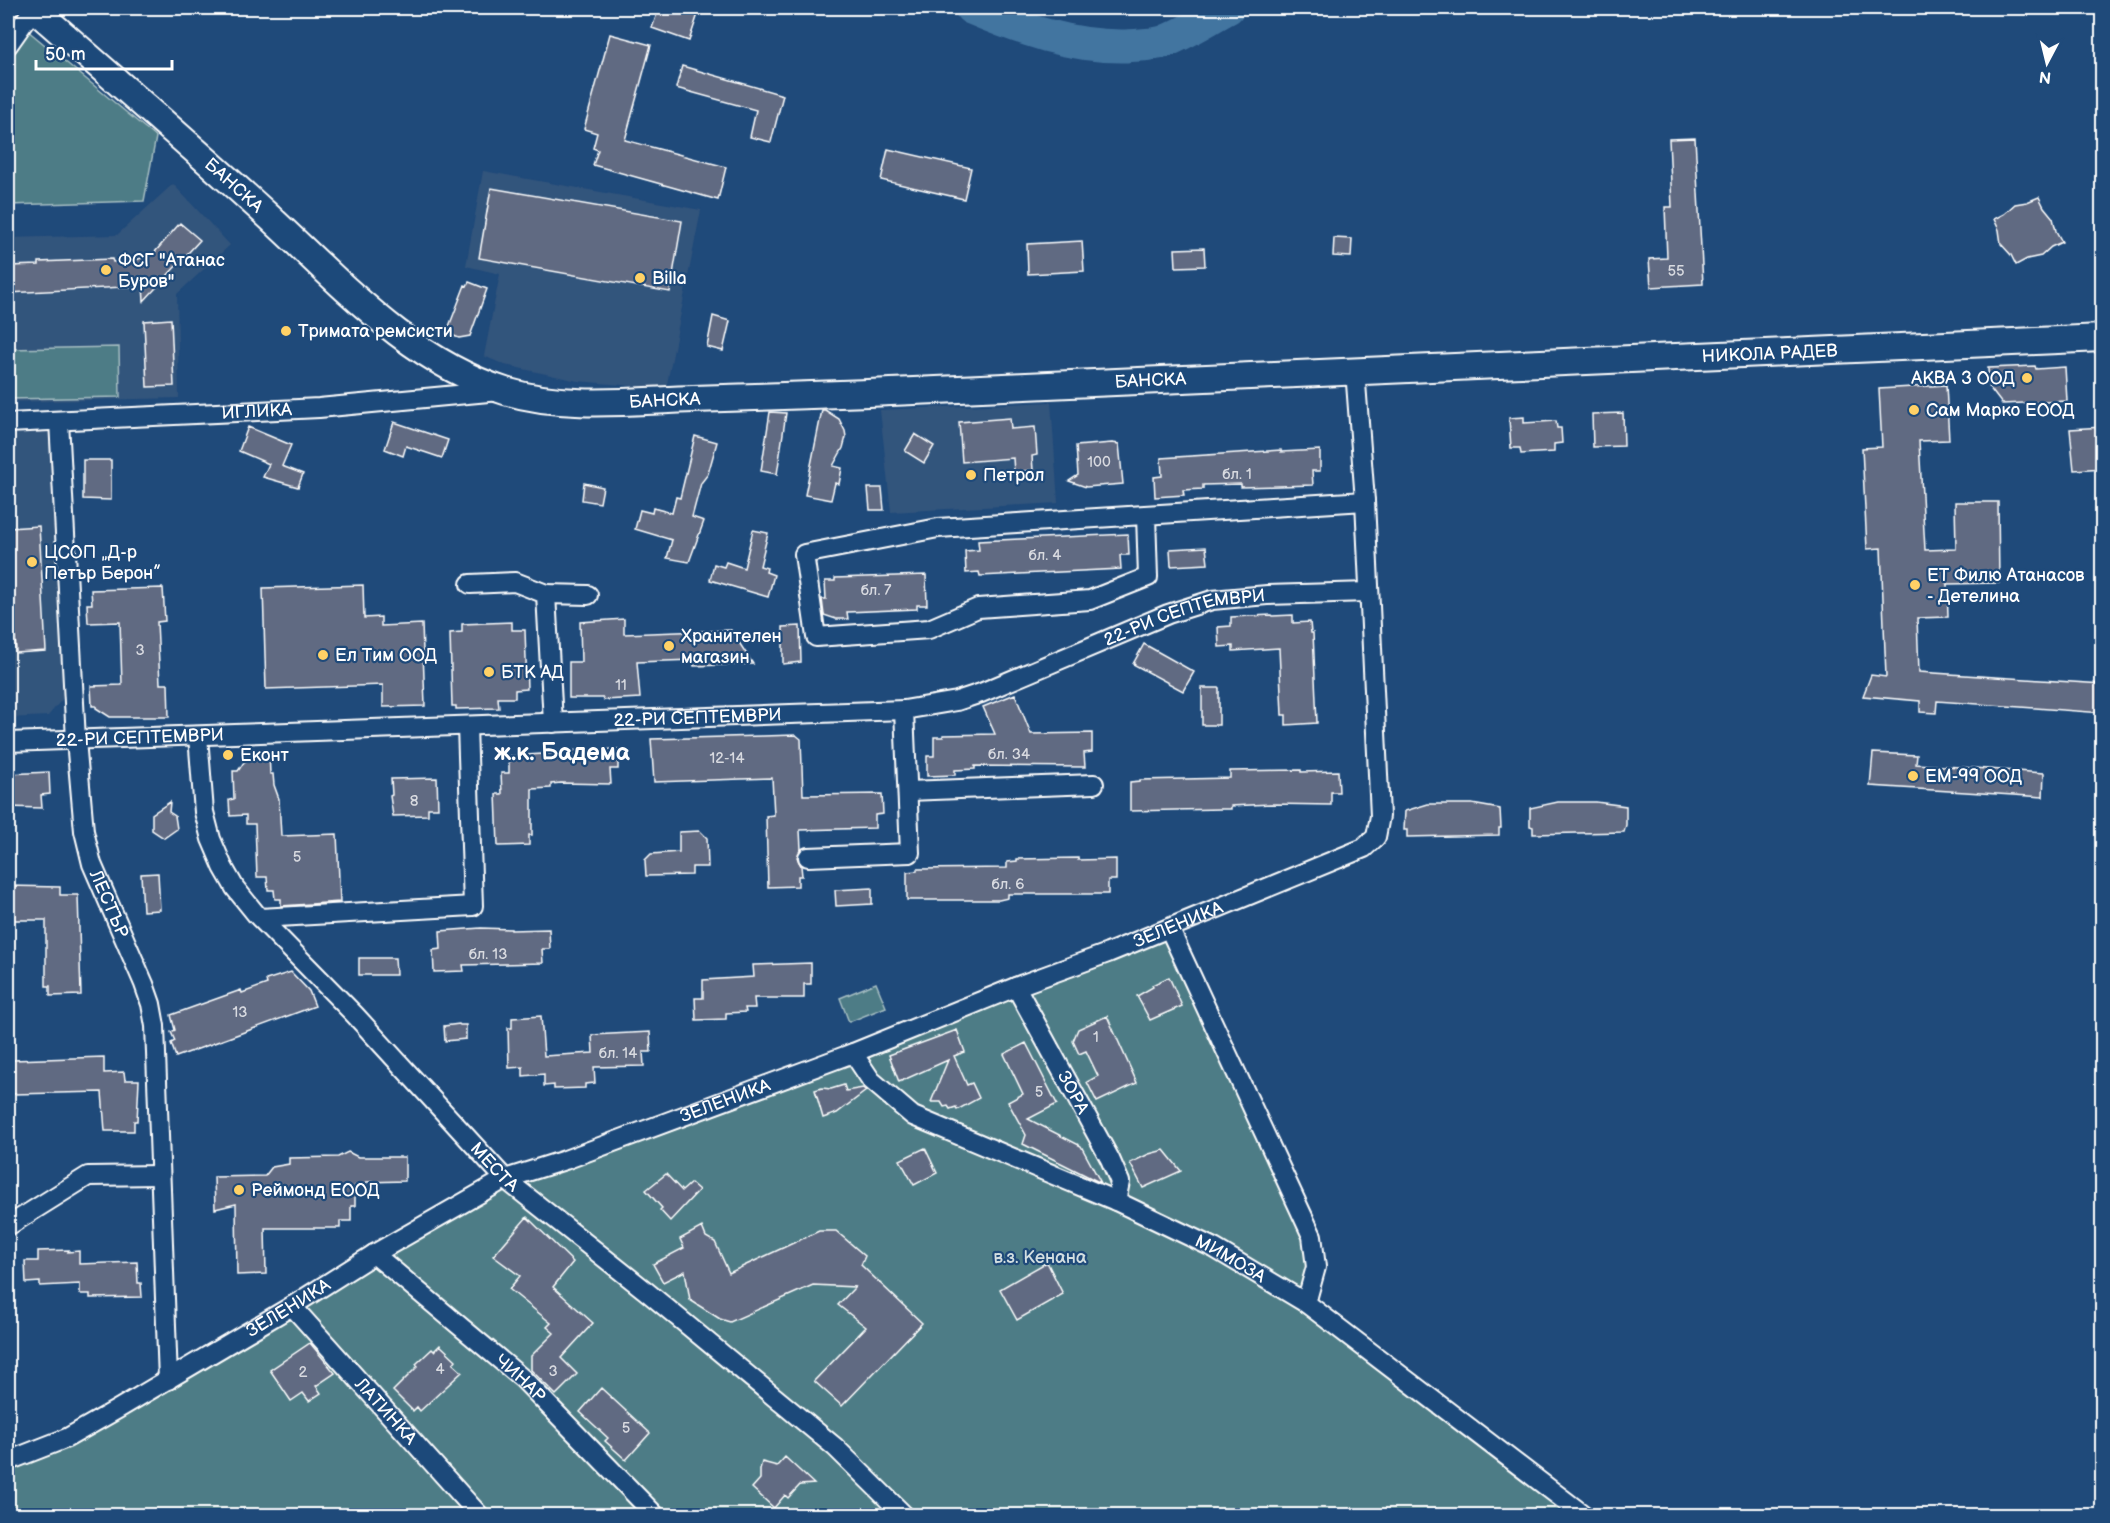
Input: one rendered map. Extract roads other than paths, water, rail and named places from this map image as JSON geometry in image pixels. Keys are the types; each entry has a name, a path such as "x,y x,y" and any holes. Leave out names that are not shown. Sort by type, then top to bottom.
{"street":[{"path":"8,45 33,8"},
{"name":"БАНСКА","path":"33,8 261,210 358,300 420,350 443,364 504,390 569,402 601,403 816,396 1436,367"},
{"name":"НИКОЛА РАДЕВ","path":"1436,367 2103,338"},
{"name":"ЗЕЛЕНИКА","path":"8,1461 67,1438 292,1306 374,1254 505,1179 565,1160 853,1053 1170,928 1364,848 1376,837 1380,816 1365,501 1355,370"},
{"name":"ИГЛИКА","path":"8,423 319,408 504,390"},
{"name":"ЛЕСТЪР","path":"59,421 76,740 84,831 92,864 144,984 151,1004 154,1026 168,1380"},
{"path":"1146,515 1148,577 1090,600 978,608 929,629 816,637 804,554 938,528 1365,501"},
{"path":"470,584 515,582 546,594 588,595"},
{"name":"22-РИ СЕПТЕМВРИ","path":"8,742 904,710 957,701 981,693 1168,614 1212,600 1267,595 1369,592"},
{"path":"546,594 552,723"},
{"path":"808,857 910,853 904,710"},
{"path":"260,918 473,906 467,726"},
{"name":"МЕСТА","path":"198,736 204,812 211,839 235,888 260,918 355,1015 505,1179 646,1291 834,1447 906,1515"},
{"path":"908,790 1094,784"},
{"path":"1170,928 1312,1236 1316,1267 1306,1303"},
{"name":"ЗОРА","path":"1016,987 1110,1159 1120,1182 1116,1201"},
{"name":"МИМОЗА","path":"853,1053 871,1080 914,1116 1116,1201 1214,1248 1306,1303 1585,1515"},
{"path":"8,1226 88,1176 160,1175"},
{"name":"ЧИНАР","path":"374,1254 523,1379 656,1515"},
{"name":"ЛАТИНКА","path":"292,1306 480,1515"}],"waterway":[{"path":"971,8 1046,35 1105,46 1163,42 1228,8"}],"place":[{"name":"ФСГ \"Атанас Буров\"","path":"106,270"},
{"name":"Billa","path":"640,278"},
{"name":"Тримата ремсисти","path":"286,331"},
{"name":"АКВА 3 ООД","path":"2027,378"},
{"name":"Сам Марко ЕООД","path":"1914,410"},
{"name":"Петрол","path":"971,475"},
{"name":"ЦСОП „Д-р Петър Берон”","path":"32,562"},
{"name":"ЕТ Филю Атанасов - Детелина","path":"1915,585"},
{"name":"Хранителен магазин","path":"669,646"},
{"name":"Ел Тим ООД","path":"323,655"},
{"name":"БТК АД","path":"489,672"},
{"name":"Еконт","path":"228,755"},
{"name":"ЕМ-99 ООД","path":"1913,776"},
{"name":"Реймонд ЕООД","path":"239,1190"}],"district":[{"name":"ж.к. Бадема","path":"562,752"}],"park label":[{"name":"в.з. Кенана","path":"1040,1257"}]}
